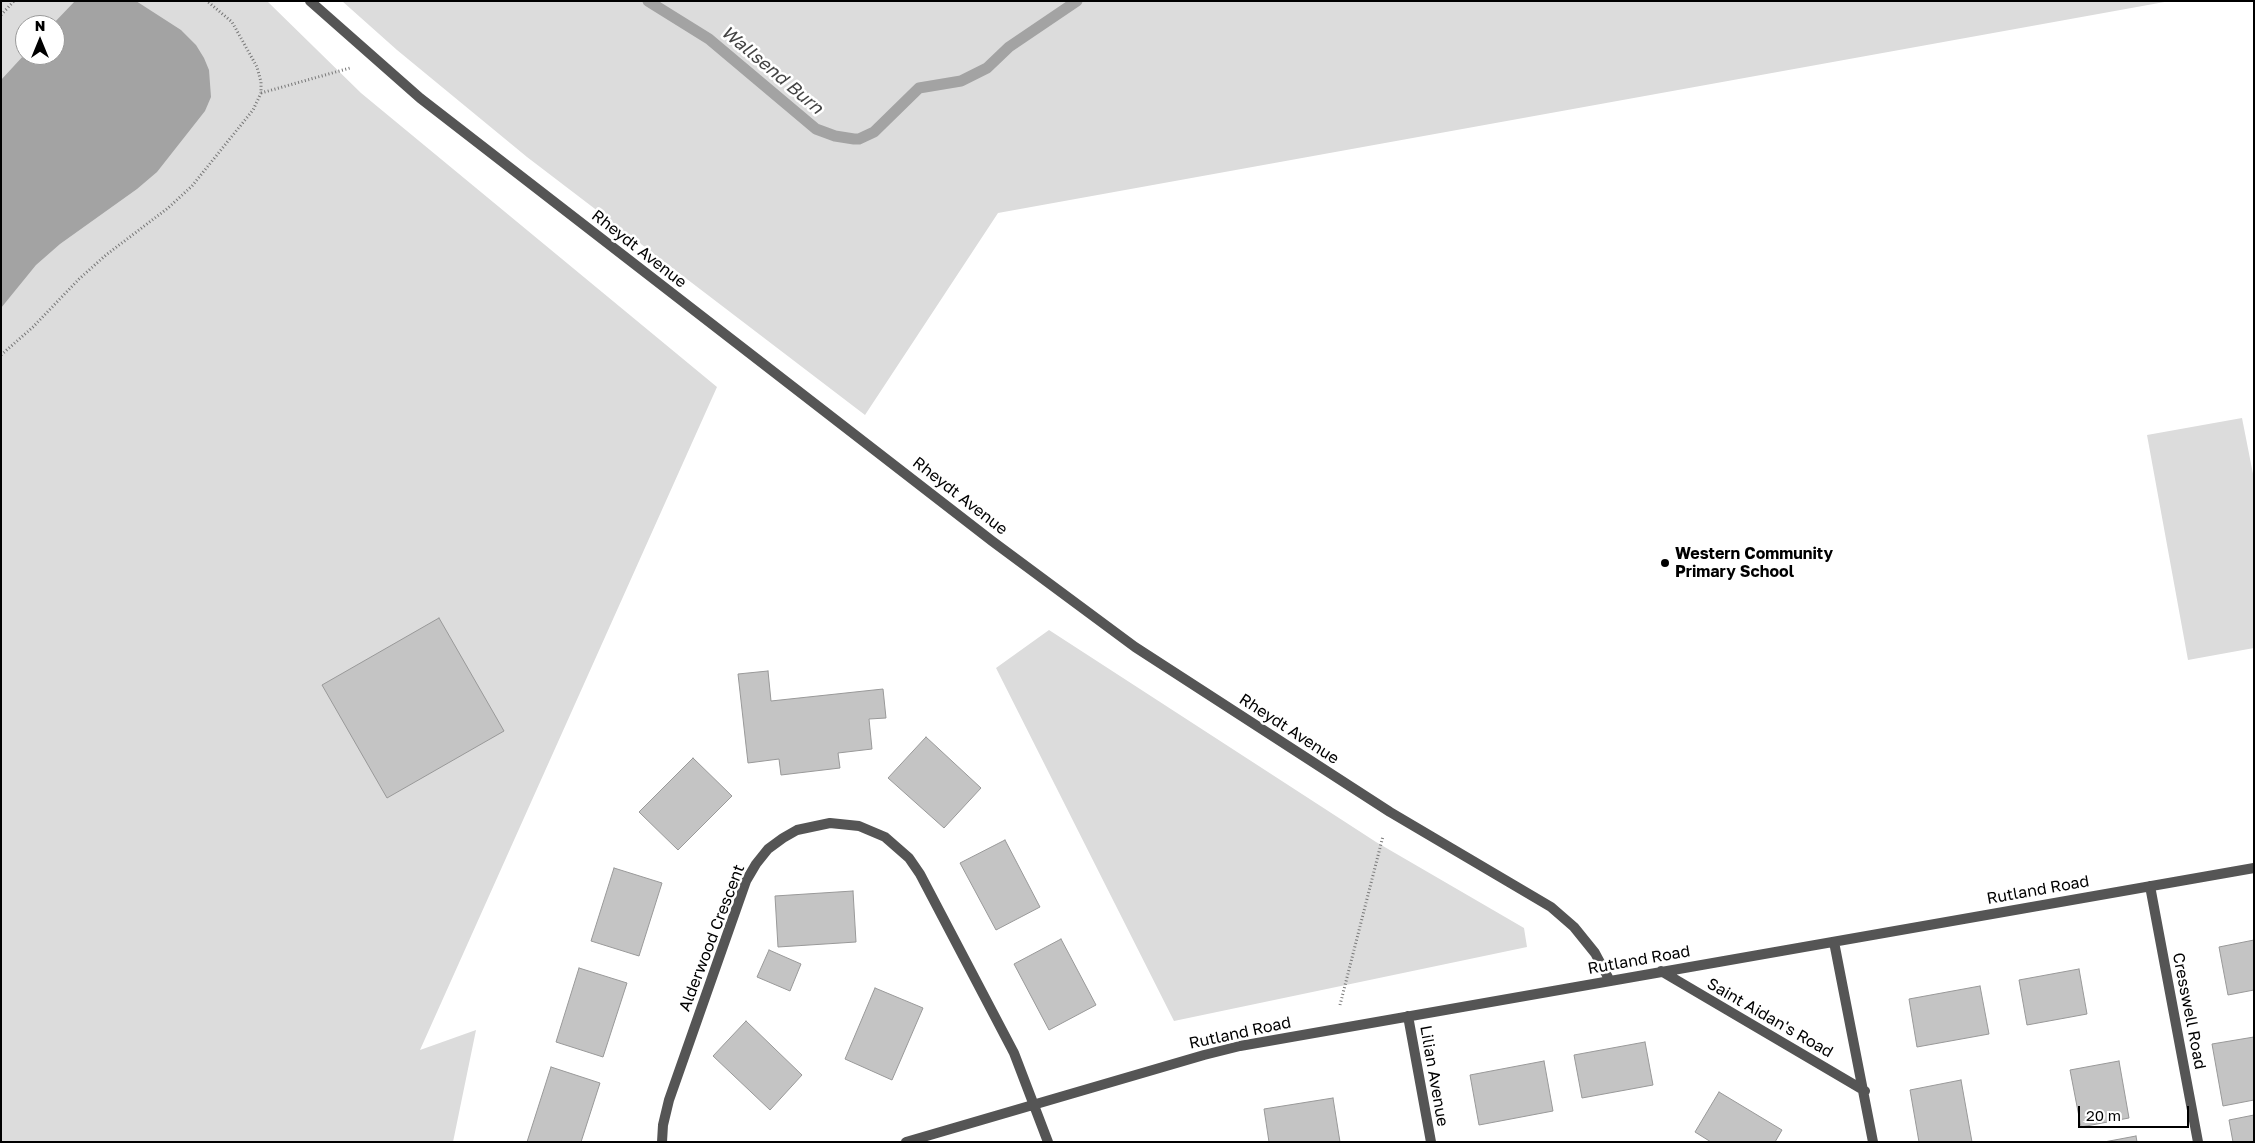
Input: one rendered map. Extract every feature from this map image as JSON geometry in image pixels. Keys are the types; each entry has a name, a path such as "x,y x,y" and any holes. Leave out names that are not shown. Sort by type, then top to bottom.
{"street":[{"name":"Rheydt Avenue","path":"310,1 420,98 984,535 1119,635 1390,812 1551,907 1574,927 1595,953 1610,981"},
{"name":"Alderwood Crescent","path":"662,1142 662,1125 669,1100 746,881 768,849 783,838 797,830 830,823 847,823 872,830 886,837 909,858 920,874 1010,1044 1035,1103 1048,1142"},
{"name":"Rutland Road","path":"906,1142 1204,1055 1334,1029 2254,868"},
{"name":"Cresswell Road","path":"2150,886 2198,1142"},
{"name":"Saint Aidan's Road","path":"1834,942 1865,1091 1873,1142"},
{"name":"Saint Aidan's Road","path":"1661,972 1865,1091"},
{"name":"Lilian Avenue","path":"1408,1016 1431,1142"}],"path":[{"path":"1,15 14,1"},
{"path":"1,355 33,327 78,279 168,208 192,186 253,110 261,93 261,82 257,66 232,22 207,1"},
{"path":"261,93 376,61"},
{"path":"1334,1029 1390,812"}],"shaded area":[{"path":"1,1 267,1 361,93 717,387 420,1050 476,1030 453,1142 1,1142"},
{"path":"75,1 136,1 181,30 196,45 209,70 211,97 205,111 157,172 137,189 60,244 36,265 1,308 1,80 15,65 65,65 65,15 62,15"},
{"path":"342,1 2170,1 998,213 865,415 527,157 397,50"},
{"path":"2242,418 2254,479 2254,648 2188,660 2147,435"},
{"path":"1049,630 1376,842 1524,928 1527,947 1174,1021 996,668"}],"building":[{"path":"439,618 504,731 387,798 322,685"},
{"path":"768,671 771,701 883,689 886,718 869,719 872,749 838,753 840,768 781,775 779,759 748,763 738,674"},
{"path":"926,737 981,788 944,828 888,778"},
{"path":"693,758 732,796 678,850 639,812"},
{"path":"1005,840 1040,907 996,930 960,863"},
{"path":"614,868 662,883 639,956 591,941"},
{"path":"853,891 856,942 778,947 775,896"},
{"path":"1061,939 1096,1005 1049,1030 1014,964"},
{"path":"2254,940 2254,990 2228,995 2219,947"},
{"path":"769,950 801,964 790,991 757,977"},
{"path":"579,968 627,983 603,1057 556,1042"},
{"path":"2079,969 2087,1014 2027,1025 2019,980"},
{"path":"1980,986 1989,1034 1917,1047 1909,999"},
{"path":"875,988 923,1008 892,1080 845,1059"},
{"path":"746,1021 802,1075 770,1110 713,1056"},
{"path":"2254,1037 2254,1100 2223,1106 2212,1044"},
{"path":"1645,1042 1653,1085 1582,1098 1574,1055"},
{"path":"1544,1061 1553,1111 1479,1125 1470,1075"},
{"path":"2119,1061 2129,1118 2081,1127 2070,1070"},
{"path":"551,1067 600,1083 581,1142 527,1142"},
{"path":"1961,1080 1972,1142 1919,1142 1910,1090"},
{"path":"1719,1092 1782,1130 1775,1142 1711,1142 1695,1132"},
{"path":"1333,1098 1340,1142 1269,1142 1264,1109"},
{"path":"2254,1115 2254,1142 2233,1142 2229,1120"},
{"path":"2136,1136 2137,1142 2104,1142"}],"waterway":[{"name":"Wallsend Burn","path":"648,1 709,39 816,129 835,136 854,139 859,139 874,132 919,88 961,81 987,68 1009,47 1077,1"}],"place":[{"name":"Western Community Primary School","path":"1665,563"}]}
